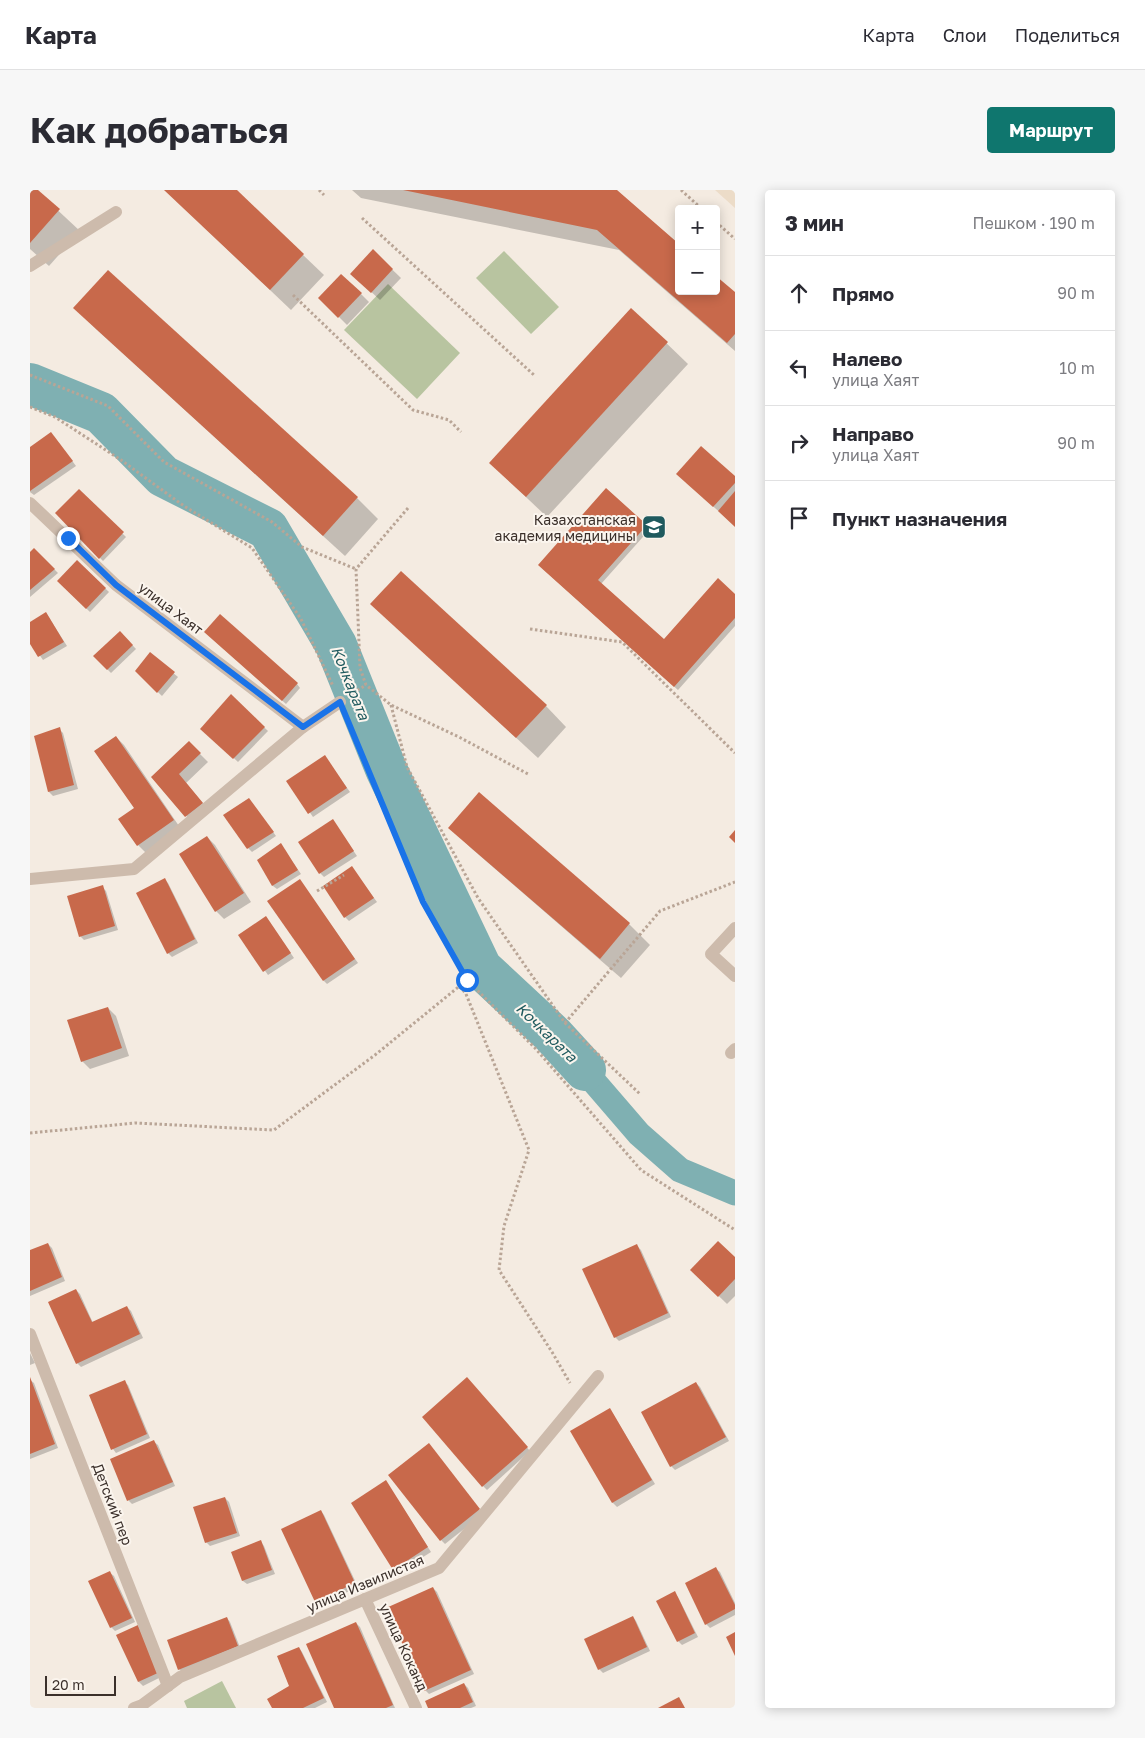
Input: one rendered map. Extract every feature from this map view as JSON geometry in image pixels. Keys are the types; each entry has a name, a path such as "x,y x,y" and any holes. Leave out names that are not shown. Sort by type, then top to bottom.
{"street":[{"path":"32,260 116,212"},
{"name":"улица Хаят","path":"30,502 116,585 303,727"},
{"path":"30,879 134,869 303,727 340,702"},
{"path":"735,928 712,954 735,976"},
{"name":"Детский пер","path":"30,1334 168,1686"},
{"name":"улица Извилистая","path":"134,1708 142,1705 180,1677 439,1568 598,1376"},
{"name":"улица Коканд","path":"365,1599 416,1708"}],"path":[{"path":"319,190 324,195"},
{"path":"681,190 698,205"},
{"path":"362,218 534,375"},
{"path":"720,226 735,239"},
{"path":"294,295 413,410 449,420 461,432"},
{"path":"30,374 108,406 164,462 272,522 302,547 356,569"},
{"path":"30,407 55,417 121,460 184,506 252,548 301,618 340,702 423,902 467,980 535,1048 640,1170 735,1230"},
{"path":"408,508 356,569 360,668 366,685 391,705 459,737 528,774"},
{"path":"530,629 622,642 735,753"},
{"path":"358,690 366,685"},
{"path":"391,705 407,767 478,898 565,1023 640,1094"},
{"path":"317,892 344,875"},
{"path":"565,1023 660,911 735,882"},
{"path":"30,1133 135,1123 274,1130 375,1055 467,980"},
{"path":"460,986 466,994 529,1150 504,1226 499,1270 552,1352 578,1399"}],"green space":[{"path":"504,251 559,307 531,334 476,278"},
{"path":"388,284 460,353 417,399 344,330"},
{"path":"222,1681 236,1708 187,1708 184,1701"}],"shaded area":[{"path":"715,190 735,190 735,208"}],"building":[{"path":"30,190 38,190 60,209 30,243"},
{"path":"164,190 237,190 304,254 270,290"},
{"path":"403,190 617,190 675,241 675,295 720,295 720,279 735,292 735,334 727,343 597,230"},
{"path":"373,249 393,269 371,293 350,274"},
{"path":"108,270 358,497 323,536 73,308"},
{"path":"341,274 362,293 338,318 318,298"},
{"path":"631,308 668,342 526,497 489,463"},
{"path":"51,432 73,461 30,491 30,447"},
{"path":"701,446 735,476 735,483 713,507 676,474"},
{"path":"606,488 647,525 598,580 664,639 718,578 735,594 735,618 674,687 538,565"},
{"path":"79,489 124,532 99,559 55,513"},
{"path":"735,491 735,527 718,511"},
{"path":"34,548 55,569 30,590 30,552"},
{"path":"77,560 106,588 86,609 57,581"},
{"path":"401,571 547,705 516,738 370,604"},
{"path":"46,612 64,642 38,657 30,644 30,622"},
{"path":"220,614 298,683 282,701 204,632"},
{"path":"120,631 133,645 107,670 93,656"},
{"path":"150,652 175,672 157,693 135,671"},
{"path":"231,694 265,727 233,759 200,729"},
{"path":"60,727 74,785 48,792 34,736"},
{"path":"116,736 174,820 137,846 118,819 134,808 94,751"},
{"path":"189,741 201,753 179,774 203,803 185,817 151,777"},
{"path":"325,755 347,788 308,814 286,781"},
{"path":"479,792 630,923 600,959 448,828"},
{"path":"249,798 274,832 247,849 223,815"},
{"path":"333,819 354,851 319,874 298,842"},
{"path":"735,830 735,843 729,837"},
{"path":"207,836 244,893 215,912 179,854"},
{"path":"281,843 298,870 272,886 257,860"},
{"path":"352,866 374,898 344,918 323,886"},
{"path":"165,878 195,939 167,954 136,893"},
{"path":"300,879 355,959 323,981 267,901"},
{"path":"103,885 115,926 79,937 67,896"},
{"path":"266,916 291,953 263,972 238,935"},
{"path":"108,1007 122,1048 81,1062 67,1020"},
{"path":"718,1241 735,1257 735,1279 718,1297 690,1270"},
{"path":"48,1243 62,1277 30,1291 30,1250"},
{"path":"637,1244 668,1313 614,1338 582,1269"},
{"path":"76,1289 92,1322 127,1306 140,1334 76,1364 48,1302"},
{"path":"30,1377 55,1444 30,1454"},
{"path":"467,1377 528,1447 482,1487 422,1417"},
{"path":"125,1380 147,1434 111,1450 89,1395"},
{"path":"696,1382 726,1437 670,1467 641,1412"},
{"path":"610,1408 652,1480 612,1503 570,1431"},
{"path":"154,1440 173,1482 127,1501 110,1459"},
{"path":"429,1443 480,1509 440,1541 388,1475"},
{"path":"386,1480 428,1547 393,1570 351,1503"},
{"path":"225,1497 237,1533 205,1543 193,1507"},
{"path":"321,1510 355,1583 315,1602 281,1529"},
{"path":"261,1540 272,1570 242,1581 231,1552"},
{"path":"716,1567 735,1605 735,1609 705,1625 685,1583"},
{"path":"110,1571 132,1618 110,1628 88,1581"},
{"path":"433,1587 471,1670 424,1691 386,1608"},
{"path":"675,1591 695,1633 677,1642 656,1601"},
{"path":"633,1616 647,1647 598,1670 584,1639"},
{"path":"227,1617 238,1646 178,1670 167,1640"},
{"path":"356,1622 393,1705 386,1708 334,1708 306,1644"},
{"path":"138,1625 160,1672 138,1682 116,1635"},
{"path":"735,1632 735,1656 726,1637"},
{"path":"299,1647 324,1698 303,1708 272,1708 267,1699 289,1686 277,1656"},
{"path":"464,1683 473,1702 460,1708 428,1708 425,1701"},
{"path":"679,1697 685,1708 658,1708"}],"waterway":[{"name":"Кочкарата","path":"30,384 101,413 163,476 268,529 336,645 386,769 481,968 553,1035 585,1070"},
{"path":"583,1069 639,1134 680,1170 735,1193"}],"place":[{"name":"Казахстанская академия медицины","path":"654,527"}],"route":[{"path":"68,538 116,585 303,727 340,702 423,902 467,980"}]}
